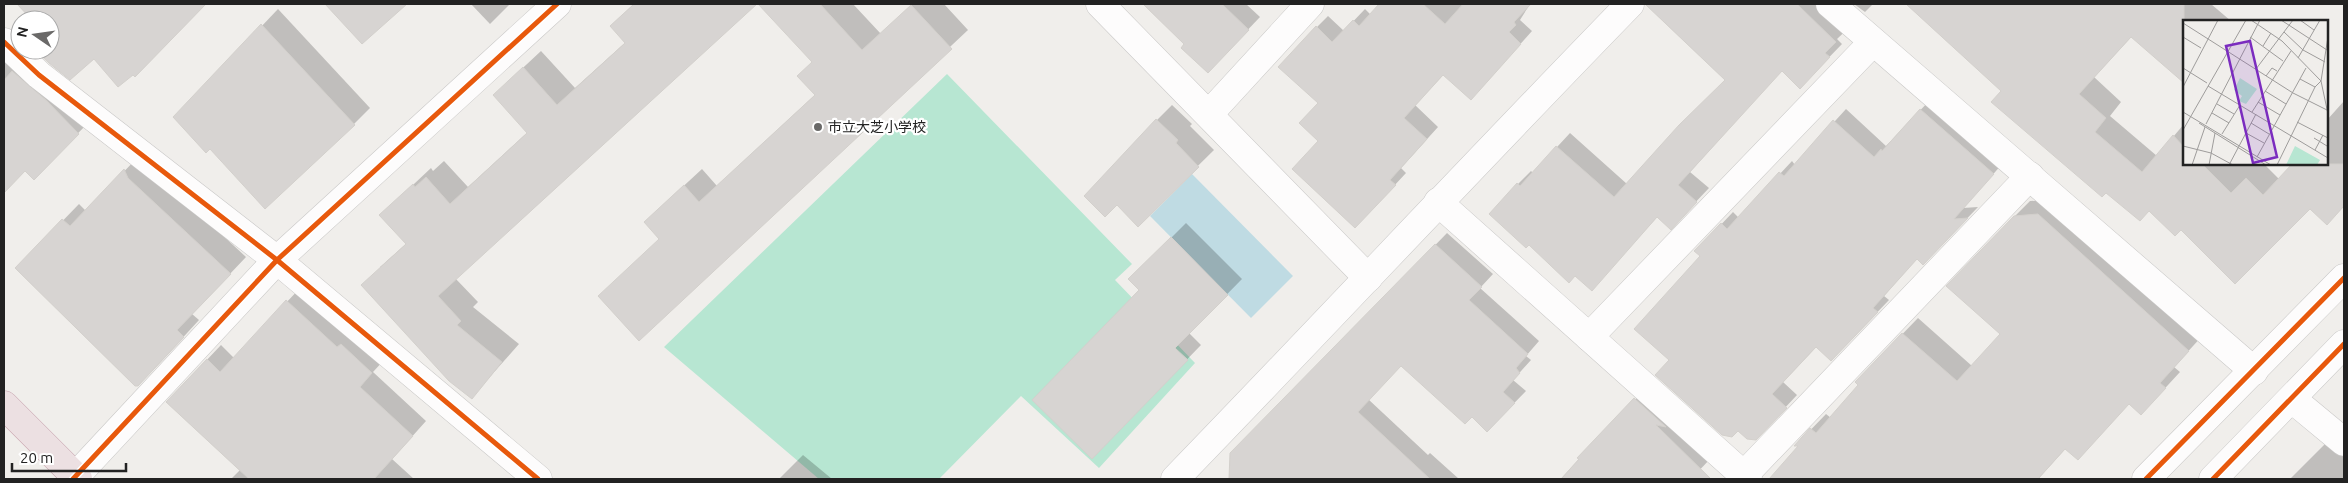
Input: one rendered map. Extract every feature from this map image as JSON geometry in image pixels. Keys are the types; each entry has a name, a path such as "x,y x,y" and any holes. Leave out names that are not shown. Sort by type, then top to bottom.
{"highway":[{"path":"4,405 76,478"}],"street":[{"path":"76,478 277,260 557,4"},
{"path":"1100,4 1368,278"},
{"path":"1209,114 1310,4"},
{"path":"1179,478 1438,202 1630,4"},
{"path":"1830,4 2254,371"},
{"path":"4,42 39,76 277,260 538,479"},
{"path":"1589,337 1873,42"},
{"path":"1438,202 1746,477 2030,176"},
{"path":"2146,479 2344,278"},
{"path":"2213,479 2344,344"},
{"path":"2292,399 2344,442"}],"green space":[{"path":"947,74 1132,264 1115,280 1195,363 1099,468 1021,396 939,479 819,479 664,347"}],"water":[{"path":"1192,174 1293,276 1251,318 1150,216"}],"building":[{"path":"17,4 206,4 135,77 133,75 118,87 94,59 70,80 46,60 60,60 60,10 23,10"},
{"path":"325,4 407,4 362,44"},
{"path":"634,4 757,4 438,296 461,321 457,325 502,362 472,399 449,381 361,285 406,244 379,215 413,184 415,187 426,177 450,204 527,133 493,95 523,67 557,105 625,43 610,26"},
{"path":"758,4 820,4 862,50 911,5 952,49 639,341 598,296 659,239 644,222 684,185 699,202 815,95 797,76 812,62"},
{"path":"1143,4 1222,4 1249,30 1208,73 1181,48 1184,44"},
{"path":"1379,4 1423,4 1445,24 1463,4 1531,4 1514,22 1516,25 1509,32 1521,44 1471,100 1443,75 1404,118 1427,139 1390,180 1396,185 1355,228 1292,169 1318,141 1299,123 1318,103 1278,67 1316,26 1332,42 1353,20 1359,26"},
{"path":"1645,4 1797,4 1836,42 1825,53 1830,57 1800,89 1782,71 1678,185 1697,202 1671,230 1657,217 1592,291 1575,276 1569,283 1529,245 1526,248 1489,214 1517,183 1520,186 1556,146 1614,197 1679,125 1725,80"},
{"path":"1906,4 2184,4 2183,82 2131,37 2079,94 2106,118 2095,132 2142,172 2173,135 2183,146 2183,165 2203,165 2231,193 2246,178 2263,195 2291,165 2344,164 2344,206 2327,225 2310,209 2235,284 2181,230 2175,236 2149,211 2140,221 2106,193 2102,197 1991,102 2001,91"},
{"path":"261,24 355,125 265,209 210,149 206,153 173,117"},
{"path":"12,71 46,100 79,134 34,180 25,171 4,193 4,80"},
{"path":"1920,109 1994,174 1954,219 1968,218 1923,265 1917,259 1873,308 1878,312 1831,361 1816,347 1772,394 1787,408 1756,440 1747,439 1738,431 1732,437 1722,435 1655,375 1669,360 1634,329 1700,256 1694,251 1721,223 1727,229 1779,172 1784,176 1833,120 1874,157 1881,149 1882,151"},
{"path":"1156,119 1178,140 1176,143 1199,167 1138,227 1117,205 1105,217 1084,196"},
{"path":"124,169 128,178 231,274 177,330 184,337 138,386 135,386 15,268 62,219 70,226"},
{"path":"2038,214 2189,351 2160,383 2166,388 2141,415 2129,404 2078,460 2065,449 2038,479 1769,479 1798,446 1794,446 1810,428 1816,433 1858,385 1855,382 1902,333 1957,381 2000,334 1946,286 2014,216"},
{"path":"1171,237 1228,295 1175,348 1188,360 1092,459 1032,400 1139,290 1128,279"},
{"path":"1435,244 1482,287 1469,300 1528,354 1516,368 1520,373 1503,392 1515,403 1487,432 1472,417 1465,424 1401,366 1358,412 1430,479 1229,479 1230,453"},
{"path":"286,300 337,347 341,344 372,373 360,387 413,436 374,479 249,479 166,402 207,359 220,372"},
{"path":"1634,398 1666,427 1656,425 1711,479 1561,479 1579,459 1577,458"}],"cycle path":[{"path":"73,479 277,260 557,4"},
{"path":"4,42 39,75 277,260 538,479"},
{"path":"2146,479 2344,278"},
{"path":"2213,479 2344,344"}],"place":[{"name":"市立大芝小学校","path":"818,127"}]}
